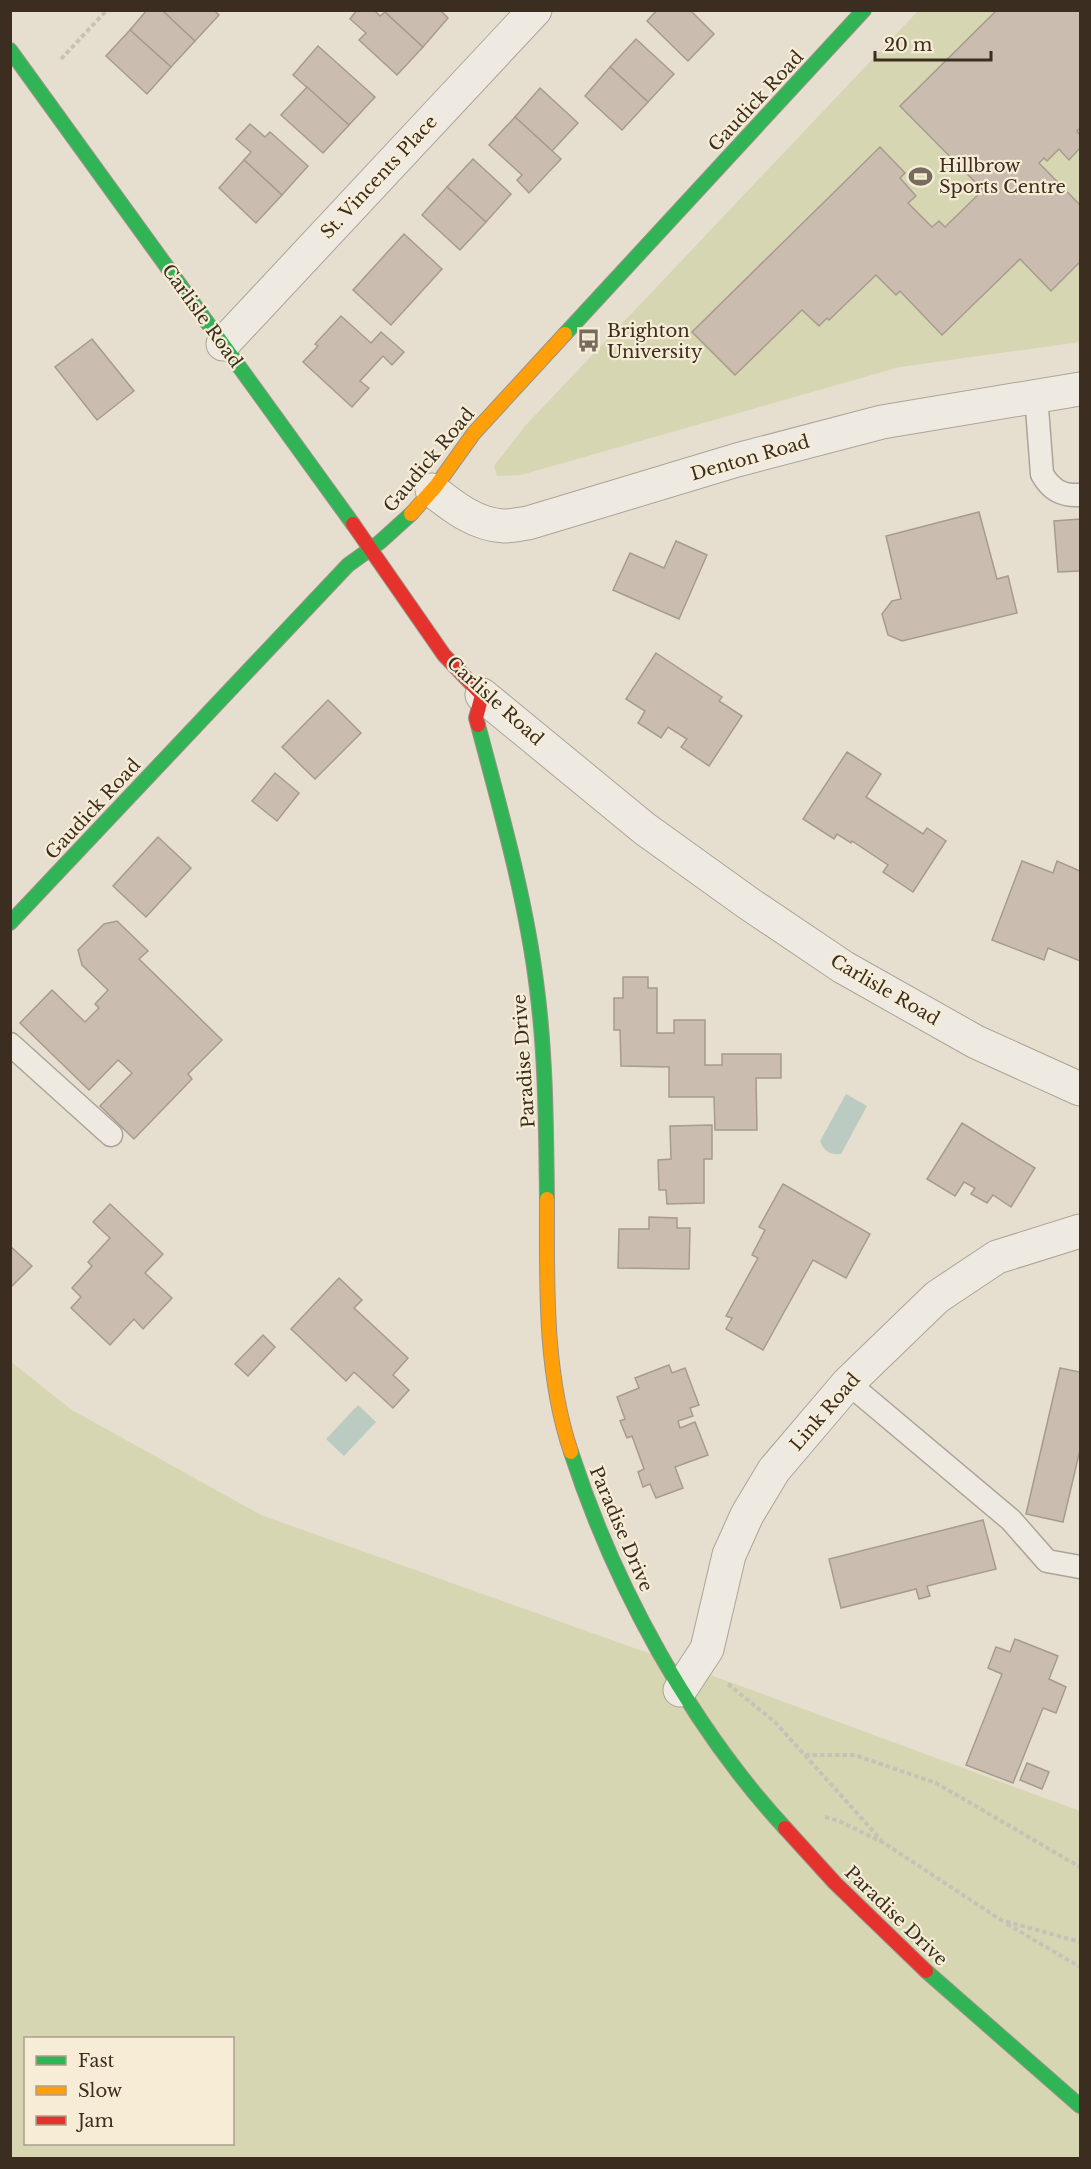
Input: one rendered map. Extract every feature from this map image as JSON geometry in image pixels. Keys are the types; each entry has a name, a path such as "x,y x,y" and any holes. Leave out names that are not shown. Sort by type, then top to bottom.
{"street":[{"name":"St. Vincents Place","path":"223,344 535,10"},
{"name":"Gaudick Road","path":"10,923 348,566 411,514 432,490 474,433 864,10"},
{"name":"Carlisle Road","path":"10,50 371,549 444,655 482,694 645,829 748,903 843,967 976,1042 1080,1089"},
{"name":"Denton Road","path":"432,490 454,508 483,522 503,526 528,524 736,460 871,425 1080,388"},
{"name":"Paradise Drive","path":"482,694 476,718 516,869 537,988 546,1093 547,1268 551,1355 564,1432 586,1500 637,1611 680,1690 761,1802 835,1884 935,1980 1080,2106"},
{"name":"Link Road","path":"680,1690 707,1649 729,1555 747,1515 774,1470 848,1383 937,1297 997,1257 1080,1231"}],"lane":[{"path":"1036,395 1042,474 1048,485 1066,495 1080,495"},
{"path":"10,1044 111,1135"},
{"path":"848,1383 1011,1520 1047,1561 1080,1568"}],"path":[{"path":"34,84 65,56 107,10"},
{"path":"699,1661 775,1722 884,1843"},
{"path":"805,1755 855,1755 936,1782 1080,1867"},
{"path":"817,1815 839,1821 884,1843 1001,1920 1080,1967"},
{"path":"1001,1920 1080,1942"}],"green space":[{"name":"Hillbrow Sports Centre","path":"918,11 1080,11 1080,342 900,367 521,475 497,476 494,466 525,426"},
{"path":"10,1361 72,1410 261,1515 738,1685 1080,1811 1080,2158 11,2158"}],"shaded area":[{"path":"846,1094 867,1106 841,1154 833,1154 825,1150 820,1141"},
{"path":"358,1405 376,1422 344,1456 326,1439"}],"building":[{"path":"147,10 162,10 195,41 171,67 130,30"},
{"path":"162,10 214,10 219,15 195,41"},
{"path":"357,10 374,10 380,16 385,12 423,47 397,75 359,40 366,33 350,19"},
{"path":"386,10 440,10 448,18 423,47 385,12"},
{"path":"657,10 690,10 714,34 688,61 647,21"},
{"path":"997,10 1080,10 1080,128 1077,131 1080,135 1080,148 1069,160 1059,149 1047,161 1044,158 1039,163 1080,205 1080,262 1051,291 1020,259 942,335 900,291 896,295 876,275 829,320 827,318 819,326 802,310 735,375 692,332 880,147 905,173 900,178 916,196 908,203 932,227 939,221 945,227 983,190 900,106"},
{"path":"130,30 171,67 147,94 106,56"},
{"path":"636,39 674,74 648,102 610,67"},
{"path":"318,46 375,97 349,125 293,75"},
{"path":"610,67 648,102 622,130 585,96"},
{"path":"307,87 349,125 323,153 281,115"},
{"path":"540,88 578,123 552,151 515,117"},
{"path":"515,117 561,159 529,193 517,180 522,175 489,145"},
{"path":"250,124 265,137 270,132 308,166 282,195 244,160 251,152 236,139"},
{"path":"473,159 511,194 486,222 447,187"},
{"path":"244,160 282,195 256,223 219,188"},
{"path":"447,187 486,222 460,250 422,215"},
{"path":"404,234 442,269 391,325 353,290"},
{"path":"341,316 371,343 381,332 404,352 392,365 383,356 360,381 369,388 352,407 303,362 318,346 315,344"},
{"path":"92,339 134,391 97,420 55,367"},
{"path":"979,512 997,579 1008,576 1017,613 902,641 888,635 882,614 892,601 901,599 886,536"},
{"path":"1080,519 1080,571 1058,572 1054,521"},
{"path":"676,541 707,555 679,619 613,590 630,553 664,568"},
{"path":"656,653 722,697 719,701 742,716 709,766 681,747 687,739 668,727 661,738 638,723 645,711 626,699"},
{"path":"328,700 361,733 315,779 282,747"},
{"path":"847,752 881,774 866,797 923,834 927,828 946,841 913,892 883,872 888,865 852,841 851,843 837,834 834,839 803,819"},
{"path":"275,773 299,793 277,821 252,801"},
{"path":"158,837 191,868 146,917 113,886"},
{"path":"1022,861 1053,873 1057,861 1080,871 1080,961 1048,948 1044,960 992,940"},
{"path":"117,921 148,951 139,959 222,1040 188,1074 192,1079 134,1139 100,1106 132,1073 118,1060 89,1090 20,1023 52,990 85,1022 99,1008 95,1004 108,990 82,965 78,950 104,924"},
{"path":"623,977 648,977 648,988 657,988 657,1033 674,1033 674,1020 705,1020 705,1065 722,1065 722,1054 781,1054 781,1078 756,1078 757,1130 715,1130 714,1097 669,1097 669,1067 621,1066 620,1030 614,1030 614,998 623,998"},
{"path":"962,1123 1035,1168 1011,1207 993,1195 987,1203 971,1194 975,1188 964,1182 955,1196 927,1179"},
{"path":"712,1125 712,1159 704,1159 704,1203 667,1204 666,1190 659,1190 658,1160 671,1159 670,1126"},
{"path":"783,1184 870,1234 846,1278 813,1260 763,1350 726,1329 732,1318 726,1316 758,1258 752,1255 765,1230 759,1227"},
{"path":"110,1204 163,1254 145,1273 172,1298 143,1329 134,1319 110,1345 71,1308 81,1297 72,1288 92,1266 88,1262 110,1238 93,1222"},
{"path":"649,1217 677,1218 677,1228 690,1228 689,1269 618,1268 619,1229 649,1229"},
{"path":"10,1246 32,1266 10,1288"},
{"path":"339,1278 362,1300 354,1308 408,1358 393,1375 409,1390 393,1408 354,1372 346,1381 291,1329"},
{"path":"263,1335 275,1347 248,1376 235,1364"},
{"path":"669,1365 672,1373 685,1368 699,1405 690,1408 693,1416 678,1421 680,1428 695,1422 708,1455 675,1467 683,1488 656,1498 650,1484 643,1487 638,1472 644,1469 632,1436 627,1438 620,1421 625,1419 617,1397 639,1388 635,1378"},
{"path":"1060,1368 1080,1372 1080,1450 1063,1522 1026,1514"},
{"path":"983,1520 996,1569 927,1586 930,1596 919,1599 916,1589 841,1608 829,1559"},
{"path":"1015,1639 1058,1656 1049,1679 1066,1687 1056,1713 1043,1708 1013,1783 966,1765 1002,1674 988,1668 996,1647 1010,1652"},
{"path":"1027,1763 1049,1772 1042,1789 1020,1780"}],"traffic: fast":[{"path":"565,334 864,10"},
{"path":"10,50 353,524"},
{"path":"10,923 348,565 380,542 411,514"},
{"path":"478,725 512,856 532,955 544,1068 547,1199"},
{"path":"571,1452 609,1552 659,1651 687,1699 718,1744 750,1788 785,1828"},
{"path":"926,1971 1080,2106"}],"traffic: slow":[{"path":"411,514 436,486 474,433 565,334"},
{"path":"547,1199 547,1295 552,1359 562,1422 571,1452"}],"traffic: jam":[{"path":"353,524 444,655 482,695 476,718 478,725"},
{"path":"785,1828 835,1883 926,1971"}],"place":[{"name":"Hillbrow Sports Centre","path":"921,176"},
{"name":"Brighton University","path":"589,341"}]}
